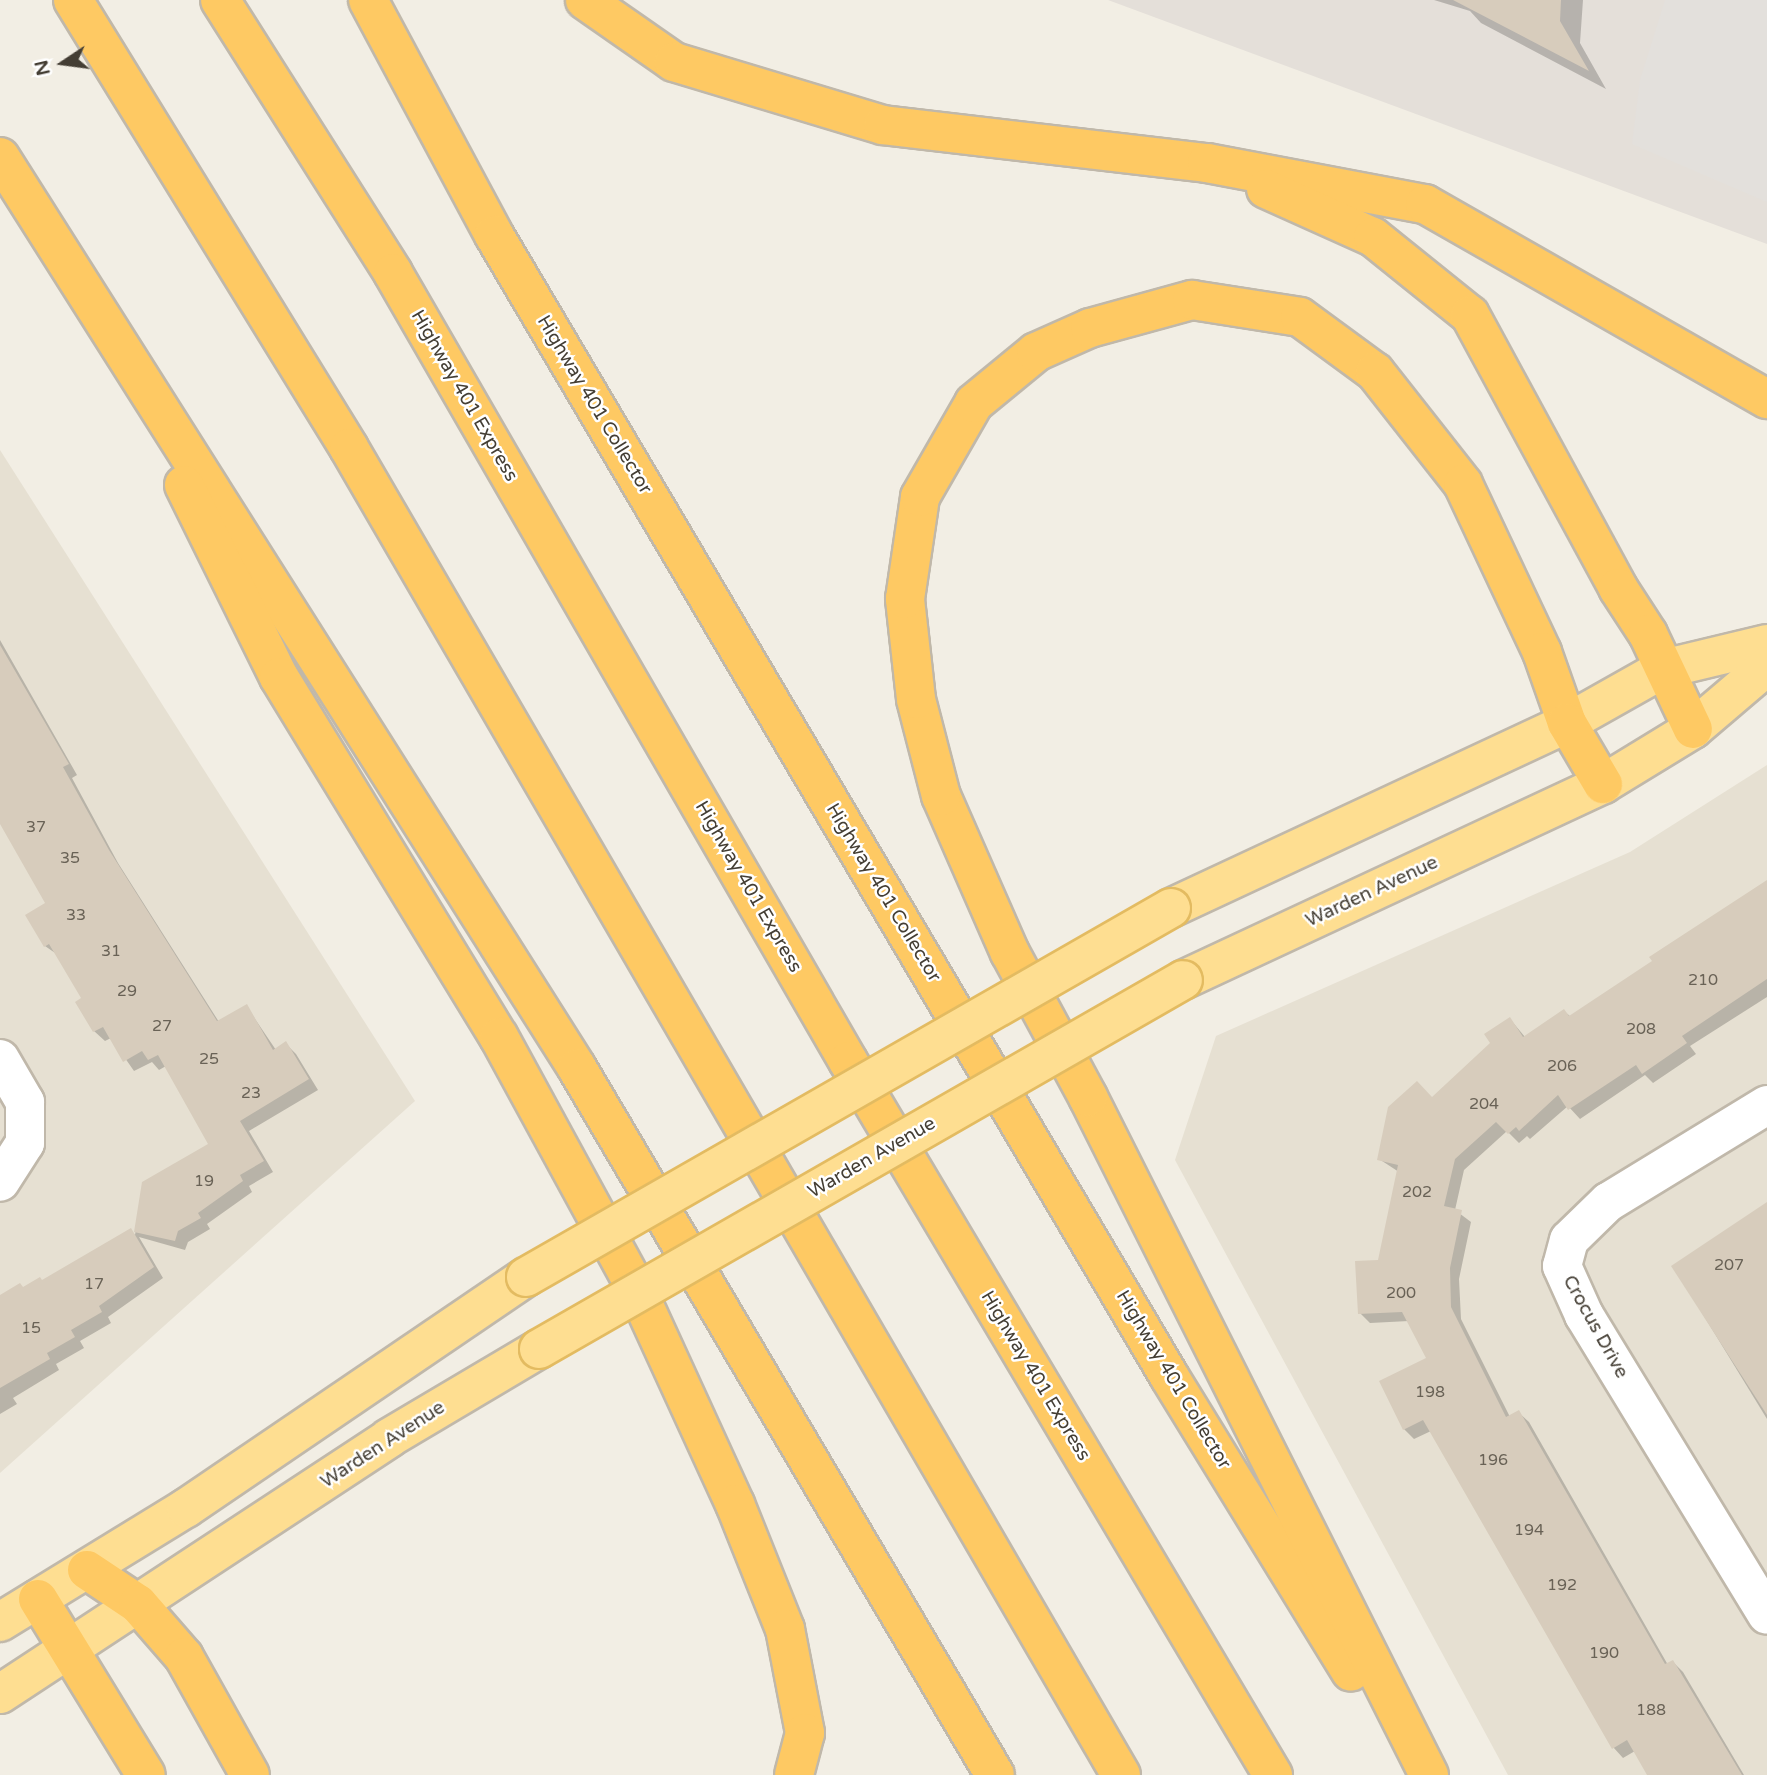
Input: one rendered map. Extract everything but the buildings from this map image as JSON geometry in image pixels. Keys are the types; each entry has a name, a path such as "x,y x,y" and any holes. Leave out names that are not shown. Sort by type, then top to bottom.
{"highway":[{"path":"73,0 349,448 1121,1775"},
{"name":"Highway 401 Express","path":"220,0 393,273 848,1061 1273,1775"},
{"path":"251,0 393,273"},
{"name":"Highway 401 Collector","path":"369,0 501,247 1169,1376 1415,1775"},
{"path":"585,0 674,62 883,125 1207,163 1426,204 1767,399"},
{"path":"0,157 578,1068 995,1775"},
{"path":"1207,163 1373,237 1470,315 1618,588 1648,634 1693,729"},
{"path":"88,292 279,677 499,1037 636,1288 735,1504 785,1629 805,1732 794,1775"},
{"path":"1429,1775 1088,1097 1010,953 941,796 916,699 905,599 920,497 974,403 1036,352 1090,328 1192,300 1300,317 1375,372 1463,484 1542,652 1567,723 1603,784"},
{"path":"87,1570 138,1604 184,1657 250,1775"},
{"path":"38,1599 67,1651 146,1775"}],"main road":[{"path":"0,1622 87,1570 526,1277 1171,908 1567,723 1663,669 1767,643"},
{"name":"Warden Avenue","path":"0,1694 389,1438 539,1349 1183,980 1603,784 1693,729 1767,666"}],"street":[{"path":"0,1059 25,1102 25,1143 0,1182"},
{"name":"Crocus Drive","path":"1767,1105 1608,1202 1569,1240 1562,1266 1584,1315 1767,1615"}],"shaded area":[{"path":"1108,0 1767,0 1767,244"},
{"path":"1665,0 1767,0 1767,202 1632,144 1640,80"},
{"path":"0,450 415,1101 0,1473"},
{"path":"1767,765 1767,1775 1508,1775 1175,1160 1216,1036 1630,852"}]}
